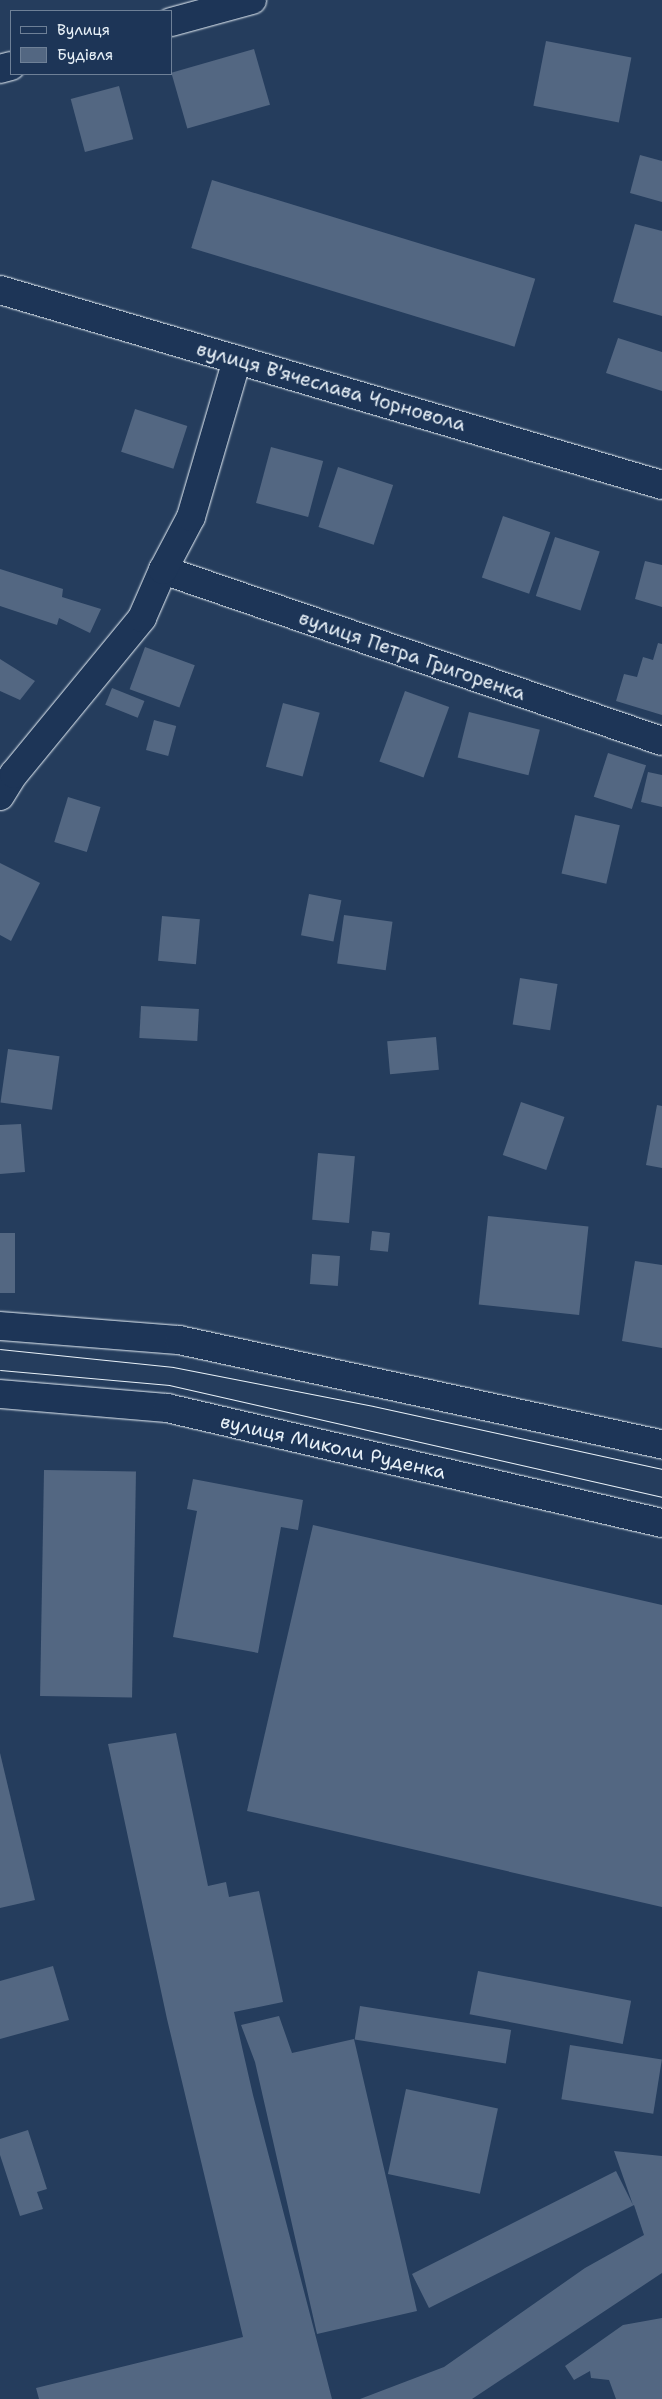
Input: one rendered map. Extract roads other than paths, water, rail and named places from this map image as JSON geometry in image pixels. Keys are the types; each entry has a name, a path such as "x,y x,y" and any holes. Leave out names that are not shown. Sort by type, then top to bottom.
{"street":[{"path":"172,22 252,0"},
{"name":"вулиця В'ячеслава Чорновола","path":"0,290 662,485"},
{"path":"0,796 14,774 142,618 163,570 191,517 237,360"},
{"name":"вулиця Петра Григоренка","path":"163,570 662,741"},
{"path":"0,1326 179,1340 662,1444"},
{"name":"вулиця Миколи Руденка","path":"0,1394 167,1408 662,1524"}],"tram line":[{"path":"0,1349 173,1367 373,1406 662,1469"},
{"path":"0,1370 169,1385 662,1497"}]}
